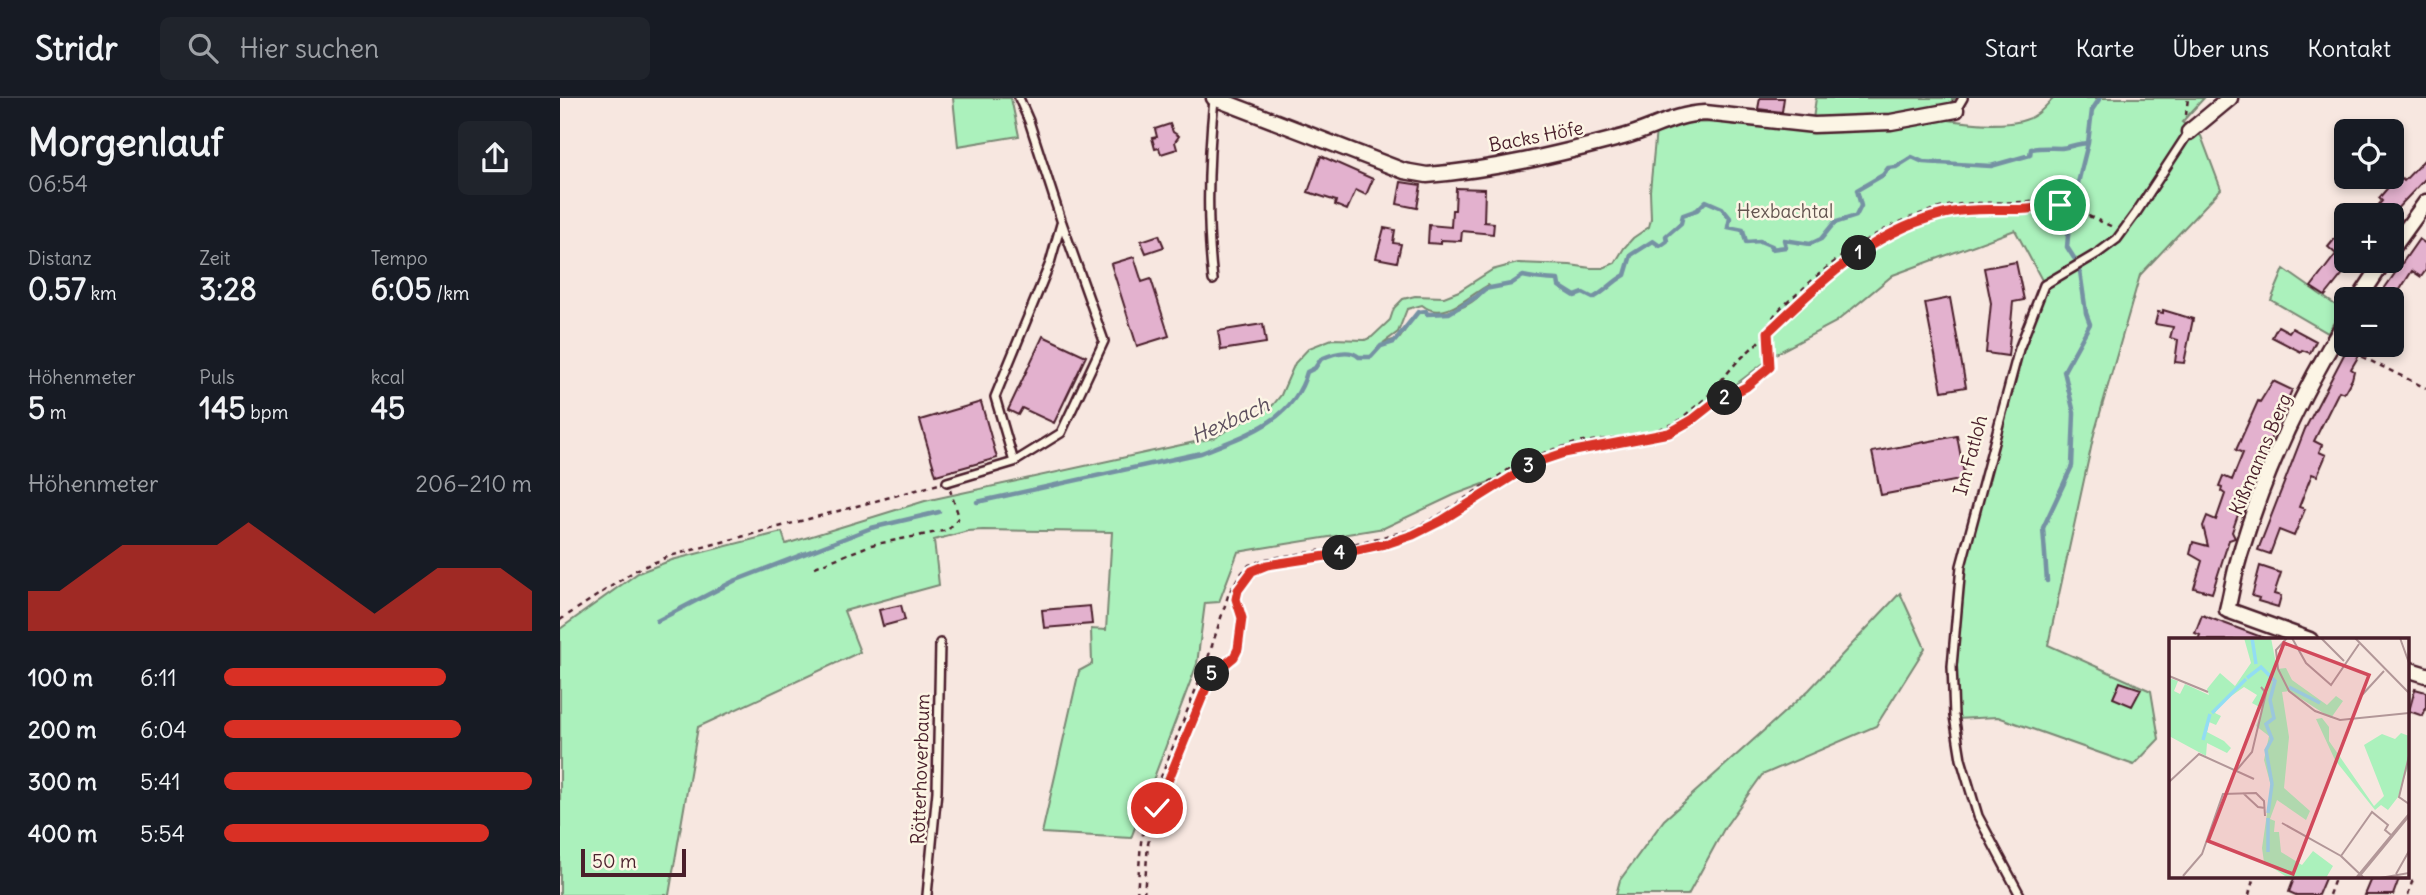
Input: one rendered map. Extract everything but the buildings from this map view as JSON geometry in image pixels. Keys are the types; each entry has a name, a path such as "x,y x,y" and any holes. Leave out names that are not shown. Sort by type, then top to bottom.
{"street":[{"name":"Im Fatloh","path":"2189,132 2230,98"},
{"name":"Backs Höfe","path":"1214,99 1404,171 1427,175 1566,152 1635,133 1670,118 1688,114 1705,113 1814,125 1891,122 1960,104"},
{"path":"2404,232 2426,202"},
{"name":"Kißmanns Berg","path":"2307,638 2227,610 2241,548 2267,479 2287,432 2333,341"},
{"path":"2408,669 2426,675"}],"lane":[{"path":"947,482 1014,462 1061,433 1104,341 1020,98"},
{"path":"1213,280 1209,247 1210,137 1214,99"},
{"name":"Im Fatloh","path":"2020,895 1978,816 1965,778 1959,748 1954,716 1952,666 1961,566 2019,348 2044,285 2108,246 2123,231 2189,132"},
{"path":"1014,462 995,397 1050,262 1062,223"},
{"name":"Rötterhoverbaum","path":"927,895 937,791 940,643"}],"path":[{"path":"1144,895 1148,844 1157,808 1211,676 1234,657 1238,649 1242,618 1236,599 1238,590 1252,571 1267,565 1389,543 1441,521 1534,463 1564,453 1669,433 1711,405 1746,387 1770,367 1768,332 1772,319 1834,261 1913,216 1955,205 2026,202 2052,196 2060,198 2065,205"},
{"path":"1137,895 1141,842 1150,805 1208,661 1229,593 1244,569 1254,562 1338,548 1411,530 1438,516 1511,468 1548,451 1576,443 1645,434 1667,427 1684,418 1707,397 1737,362 1838,267 1924,219 1979,209 2027,209 2065,205 2123,231"},
{"path":"2333,341 2426,388"},
{"path":"560,620 636,570 670,556 947,482 959,517 948,530 871,545 816,567"},
{"path":"2249,895 2253,878"},
{"path":"2329,895 2335,878"},
{"path":"2408,895 2413,879"}],"green space":[{"path":"953,98 1011,98 1019,136 958,146"},
{"path":"1816,98 1955,98 1948,105 1891,118 1813,119"},
{"name":"Hexbachtal","path":"2054,98 2204,98 2182,122 2201,136 2221,189 2140,275 2094,434 2048,645 2151,691 2159,739 2134,765 1998,717 1955,719 1952,666 1961,567 2020,349 2044,284 2015,230 1893,275 1836,322 1777,353 1665,438 1551,459 1454,495 1384,528 1238,552 1219,602 1205,603 1197,664 1131,838 1042,833 1079,671 1092,664 1091,629 1106,630 1112,532 968,531 934,540 939,585 844,611 860,652 698,727 669,895 560,895 560,629 638,573 672,560 782,532 786,544 925,501 1213,438 1273,405 1281,395 1295,363 1309,348 1332,339 1365,340 1372,337 1390,320 1394,308 1403,299 1415,296 1444,297 1459,291 1492,270 1518,263 1603,268 1615,263 1633,238 1649,227 1656,130 1670,123 1942,119 2004,124 2028,119","holes":["1488,285 1490,287 1470,303 1455,310 1416,313 1400,338 1383,343 1398,332 1407,309 1422,305 1430,310 1448,309"]},
{"path":"2284,269 2334,304 2334,322 2328,333 2271,300"},
{"path":"1900,593 1925,648 1876,726 1762,775 1725,827 1688,895 1616,895 1620,880 1664,820 1809,690"}],"waterway":[{"name":"Hexbach","path":"977,502 1201,453 1234,440 1279,415 1291,403 1307,372 1315,368 1321,359 1345,352 1359,357 1371,357 1381,346 1394,342 1418,312 1449,313 1485,289 1511,284 1523,276 1558,280 1559,286 1575,296 1583,293 1593,298 1625,275 1631,255 1653,241 1660,246 1667,241 1666,236 1681,223 1683,215 1697,210 1706,201 1722,208 1730,218 1728,227 1743,230 1746,242 1760,241 1772,246 1771,249 1786,247 1784,240 1810,244 1821,239 1834,223 1856,216 1861,206 1857,190 1883,175 1888,168 1896,167 1912,157 1923,162 1991,166 2030,155 2031,149 2063,148 2088,143 2092,110 2100,98"},
{"path":"2073,203 2088,143"},
{"path":"2070,214 2067,247 2074,258"},
{"path":"2047,581 2043,528 2072,466 2074,413 2064,371 2090,324 2080,271"},
{"name":"Hexbach","path":"657,621 734,581 871,528 939,512"}],"route":[{"path":"1157,808 1211,676 1216,669 1234,657 1238,649 1242,618 1236,599 1238,590 1252,571 1267,565 1389,543 1441,521 1534,463 1564,453 1669,433 1711,405 1746,387 1770,367 1768,332 1826,277 1853,257 1924,219 1979,209 2027,209 2060,205"}]}
